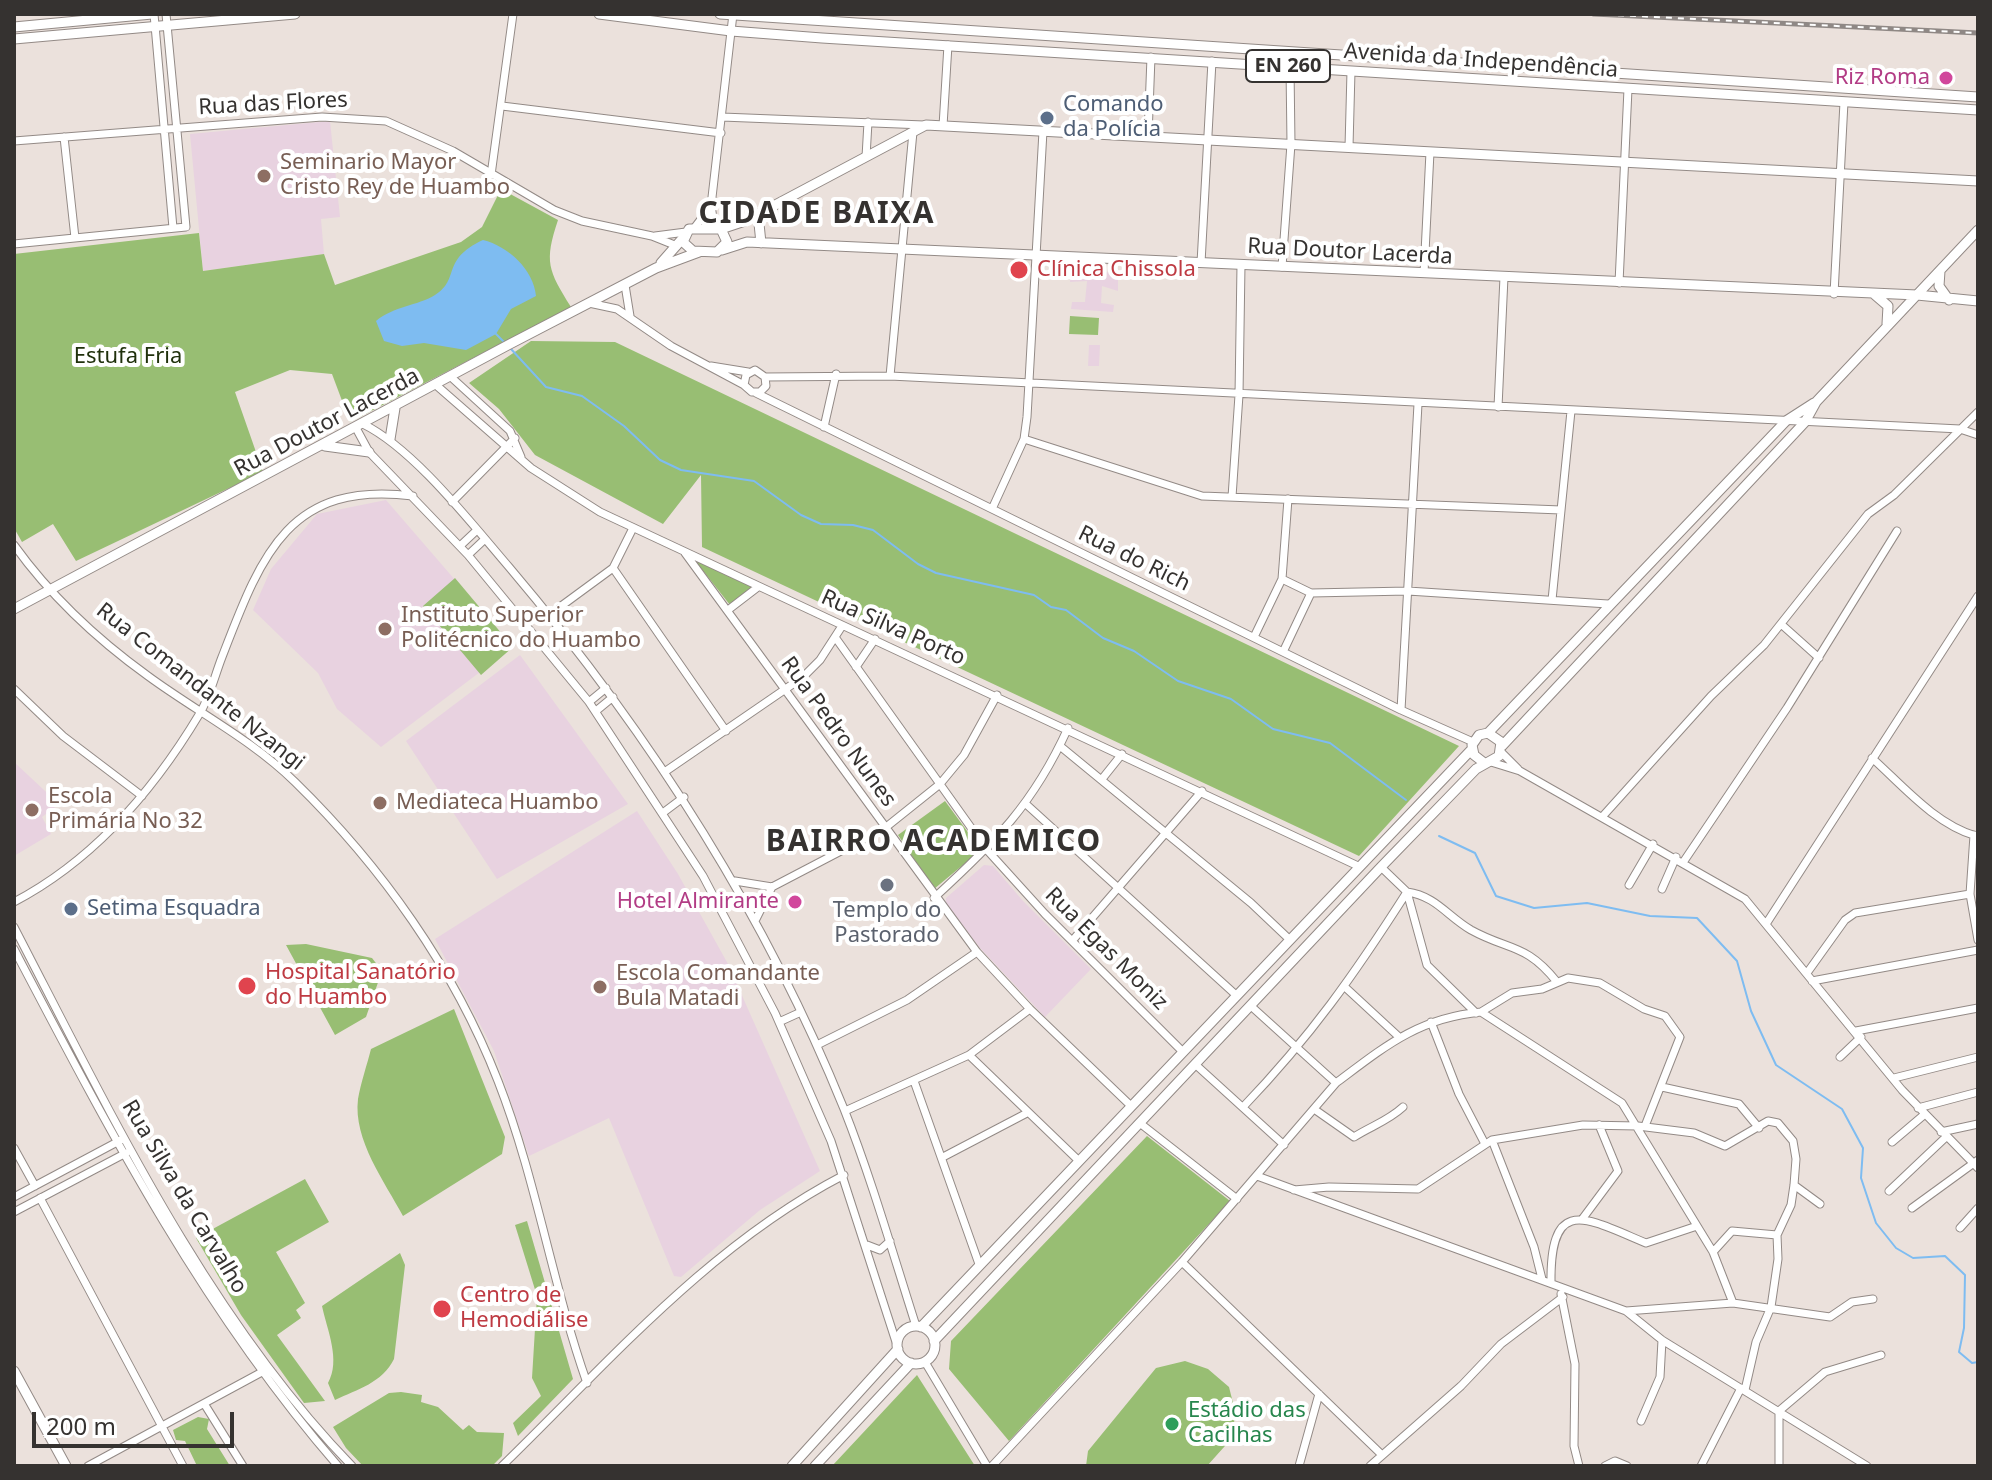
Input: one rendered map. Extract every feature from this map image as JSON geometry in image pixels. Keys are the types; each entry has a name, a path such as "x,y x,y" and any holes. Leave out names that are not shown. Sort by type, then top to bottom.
{"main road":[{"path":"14,27 153,14"},
{"path":"14,39 156,29 295,14"},
{"name":"Avenida da Independência","path":"599,14 731,31 836,39 1978,110"},
{"name":"Avenida da Independência","path":"720,14 1978,97"},
{"path":"70,22 70,35"},
{"path":"822,38 823,22"},
{"path":"836,23 836,39"},
{"path":"1045,37 1045,50"},
{"path":"1252,49 1252,63"},
{"path":"1421,60 1421,75"},
{"path":"1561,69 1561,84"},
{"path":"1696,79 1696,93"},
{"path":"1771,84 1771,97"},
{"path":"1928,106 1929,93"},
{"path":"694,250 685,235 718,229 758,214 926,125 1978,181"},
{"path":"758,214 761,243"},
{"path":"718,229 727,242 722,250"},
{"path":"815,1466 911,1363 925,1362 934,1351 934,1341 1381,867 1501,749 1805,422 1816,402 1886,325 1978,230"},
{"name":"Rua Doutor Lacerda","path":"656,268 685,235"},
{"name":"Rua Doutor Lacerda","path":"14,609 656,268 694,250 722,250 738,243 1834,294 1917,295 1978,301"},
{"path":"1941,268 1939,286 1949,300"},
{"path":"1874,294 1888,306 1886,325"},
{"path":"792,1466 897,1347 903,1331 919,1327 1479,735 1488,733 1786,421 1816,402"},
{"path":"390,439 395,408"},
{"path":"322,446 369,452"},
{"path":"1488,733 1497,737 1501,749"},
{"path":"1472,745 1487,762"},
{"path":"919,1327 934,1341"},
{"path":"897,1347 911,1363"},
{"path":"14,1371 66,1466"}],"street":[{"path":"153,14 173,228"},
{"path":"14,244 186,227 166,14"},
{"path":"491,175 513,14"},
{"path":"718,229 711,206 733,15"},
{"path":"943,126 948,45"},
{"path":"1148,136 1151,57"},
{"path":"1201,263 1212,61"},
{"path":"1282,267 1291,144 1290,67"},
{"path":"1349,147 1351,71"},
{"path":"1619,283 1628,89"},
{"path":"1834,294 1844,102"},
{"path":"502,106 721,133"},
{"name":"Rua das Flores","path":"14,141 347,116 386,121 416,131 491,175 582,221 652,236 685,235"},
{"path":"722,117 926,125"},
{"path":"866,157 868,122"},
{"path":"992,509 1024,439 1043,131"},
{"path":"890,376 913,132"},
{"path":"64,137 75,238"},
{"path":"1424,273 1430,152"},
{"path":"685,235 711,206"},
{"name":"Rua das Flores","path":"652,236 685,235"},
{"path":"1232,497 1239,395 1241,265"},
{"path":"1498,407 1504,277"},
{"path":"625,285 630,316"},
{"name":"Rua do Rich","path":"589,303 610,306 630,316 701,364 780,406 1472,745"},
{"path":"701,364 759,371 765,381"},
{"path":"744,385 748,372"},
{"path":"824,427 836,374"},
{"path":"756,393 765,381 836,374 1960,429 1978,435"},
{"path":"451,377 515,438 521,459"},
{"name":"Rua do Rich","path":"765,381 780,406"},
{"name":"Rua Silva Porto","path":"436,385 506,448 566,492 633,528 1068,728 1358,866"},
{"path":"1401,710 1418,404"},
{"path":"1552,600 1571,411"},
{"path":"1602,817 1781,624 1868,514 1894,495 1978,412"},
{"path":"359,426 390,439 485,539 613,697 684,797 756,919 817,1045 845,1111 919,1327"},
{"path":"359,426 369,452 468,555 596,711 703,876 779,1022 844,1175 897,1347"},
{"path":"452,502 515,438"},
{"path":"1024,439 1202,496 1561,510"},
{"path":"14,902 76,860 142,796 202,710 259,567 293,524 323,504 349,495 368,491 413,496"},
{"path":"1254,637 1282,579 1288,499"},
{"path":"549,615 613,568 633,528"},
{"path":"460,546 477,530"},
{"path":"1662,889 1819,658 1897,531"},
{"path":"468,555 485,539"},
{"name":"Rua Comandante Nzangi","path":"14,545 51,589 127,660 202,710 294,781 346,838 405,912 452,985 498,1081 587,1383"},
{"name":"Rua Pedro Nunes","path":"684,551 934,898 977,952 1030,1009 1130,1105"},
{"path":"613,568 726,731"},
{"path":"1282,579 1311,593 1408,591 1608,604"},
{"path":"728,610 758,587"},
{"path":"1283,652 1311,593"},
{"path":"1766,924 1978,596"},
{"path":"1781,624 1819,658"},
{"path":"666,771 785,691 820,660 842,626"},
{"name":"Rua Egas Moniz","path":"835,637 987,850 1182,1051"},
{"path":"856,667 875,639"},
{"path":"589,702 606,688"},
{"path":"14,689 63,736 142,796"},
{"path":"735,881 748,886 772,887 885,828 940,784 964,755 997,695"},
{"path":"596,711 613,697"},
{"path":"934,898 987,850 1027,805 1068,728"},
{"path":"1060,746 1289,939"},
{"path":"1501,749 1520,771"},
{"path":"1102,779 1122,754"},
{"path":"1872,758 1938,816 1957,830 1976,836 1970,894 1978,940"},
{"path":"1487,762 1520,771 1680,859 1745,899 1918,1108 1976,1163 1912,1208"},
{"path":"1072,941 1202,791"},
{"path":"664,812 684,797"},
{"path":"1027,805 1236,995"},
{"path":"1629,885 1653,844"},
{"path":"1381,867 1407,892 1436,901 1475,932 1518,947 1540,963 1557,982"},
{"path":"756,919 772,887"},
{"path":"1243,1107 1299,1049 1346,988 1407,892"},
{"path":"1407,892 1427,965 1478,1013 1605,1089 1642,1126 1713,1252 1733,1303"},
{"path":"1807,973 1845,920 1855,913 1970,894"},
{"name":"Rua Silva da Carvalho","path":"14,927 126,1137 204,1270 269,1368 344,1464"},
{"path":"1812,981 1978,950"},
{"path":"817,1045 907,1000 977,952"},
{"path":"16,953 27,953"},
{"name":"Rua Silva da Carvalho","path":"16,953 124,1154 195,1275 261,1373 344,1464"},
{"path":"925,1362 990,1466 1182,1262 1336,1083 1399,1037 1431,1022 1478,1013 1512,993 1542,989 1568,978 1600,983 1644,1009 1671,1020 1680,1037 1662,1087 1642,1126"},
{"path":"1346,988 1399,1037"},
{"path":"1252,1007 1336,1083"},
{"path":"1840,1057 1858,1034 1978,1008"},
{"path":"845,1111 969,1055 1030,1009"},
{"path":"779,1022 801,1012"},
{"path":"51,1017 60,1013"},
{"path":"1431,1022 1459,1094 1488,1142 1534,1247 1542,1279"},
{"path":"969,1055 1079,1161"},
{"path":"1894,1078 1978,1057"},
{"path":"1196,1065 1284,1145"},
{"path":"914,1081 979,1264"},
{"path":"1662,1087 1739,1104 1759,1128"},
{"path":"1918,1108 1978,1092"},
{"path":"1314,1109 1354,1137 1372,1124 1388,1120 1403,1107"},
{"path":"943,1157 1027,1113"},
{"path":"1892,1142 1925,1114"},
{"path":"1294,1190 1418,1189 1439,1178 1488,1142 1533,1131 1599,1125 1642,1126 1694,1133 1725,1146 1773,1121 1789,1134 1796,1159 1791,1205 1777,1235 1778,1259 1771,1307 1756,1342 1743,1389 1701,1466"},
{"path":"1141,1124 1237,1199"},
{"path":"1889,1191 1944,1134 1978,1124"},
{"path":"1583,1218 1618,1171 1599,1125"},
{"path":"14,1197 126,1137"},
{"path":"14,1148 35,1186"},
{"path":"14,1212 133,1149"},
{"path":"502,1466 626,1341 741,1239 796,1200 844,1175"},
{"path":"1257,1176 1626,1311 1662,1340 1867,1466"},
{"path":"1794,1185 1820,1204"},
{"path":"40,1198 183,1466"},
{"path":"1960,1228 1978,1208"},
{"path":"1576,1465 1575,1364 1563,1297 1555,1286 1553,1239 1568,1222 1583,1218 1646,1243 1697,1226"},
{"path":"1713,1252 1732,1231 1777,1235"},
{"path":"867,1245 880,1250 890,1241"},
{"path":"1182,1262 1381,1454"},
{"path":"195,1275 204,1270"},
{"path":"1370,1466 1461,1386 1501,1344 1563,1297"},
{"path":"1626,1311 1733,1303 1830,1317 1852,1302 1873,1299"},
{"path":"227,1323 235,1318"},
{"path":"1641,1421 1660,1377 1662,1340"},
{"path":"1779,1466 1779,1411 1825,1372 1881,1355"},
{"path":"88,1466 269,1368"},
{"path":"1299,1466 1319,1394"},
{"path":"205,1405 243,1466"},
{"path":"1605,1466 1615,1461 1627,1466"}],"shaded area":[{"name":"Seminario Mayor Cristo Rey de Huambo","path":"330,121 340,217 321,219 324,254 203,271 190,134"},
{"path":"1071,270 1118,273 1118,291 1102,286 1101,303 1114,305 1113,312 1071,309 1072,302 1085,302 1087,281 1070,282"},
{"path":"1089,345 1100,345 1099,366 1088,366"},
{"name":"Instituto Superior Politécnico do Huambo","path":"386,500 513,647 381,747 337,709 318,673 253,610 271,569 317,514"},
{"path":"520,655 628,804 497,879 406,741"},
{"name":"Escola Primária No 32","path":"14,762 59,804 42,817 51,834 14,856"},
{"name":"Escola Comandante Bula Matadi","path":"637,811 678,874 728,964 820,1171 760,1210 681,1277 674,1276 609,1118 529,1156 494,1051 435,939"},
{"path":"984,865 993,866 1091,969 1045,1017 980,948 946,903 946,898"}],"green space":[{"name":"Estufa Fria","path":"501,189 558,220 551,246 551,265 557,284 571,307 350,422 332,374 290,370 235,392 263,472 76,561 53,524 22,542 14,528 14,254 199,233 203,271 324,254 335,285 461,242 482,227"},
{"path":"1070,316 1099,318 1098,335 1069,334"},
{"path":"531,341 615,342 1459,746 1359,856 702,547 701,475 663,524 535,455 499,409 469,383"},
{"path":"693,558 754,587 730,605"},
{"path":"455,578 513,647 481,675 423,606"},
{"path":"945,801 981,850 934,889 898,835"},
{"path":"306,944 372,958 382,971 366,1017 335,1035 286,945"},
{"path":"454,1009 505,1137 502,1154 403,1216 360,1130 358,1099 361,1086 371,1049"},
{"path":"1147,1136 1230,1201 1009,1441 949,1369 951,1341"},
{"path":"305,1179 329,1222 276,1252 305,1303 296,1310 301,1318 277,1335 325,1401 304,1403 241,1315 196,1238"},
{"path":"527,1221 573,1379 518,1436 513,1423 541,1396 532,1378 537,1296 515,1225"},
{"path":"400,1253 405,1265 394,1359 376,1380 335,1400 328,1383 333,1355 322,1306"},
{"name":"Estádio das Cacilhas","path":"1185,1361 1208,1369 1229,1387 1235,1411 1233,1437 1207,1466 1086,1466 1088,1451 1156,1368"},
{"path":"917,1375 975,1466 832,1466"},
{"path":"389,1393 422,1395 421,1402 438,1407 463,1430 469,1425 477,1432 504,1433 502,1456 492,1466 363,1466 346,1448 333,1427"},
{"path":"198,1417 209,1419 207,1429 230,1466 197,1466 185,1441 176,1440 173,1430"}],"water":[{"path":"483,240 502,248 518,260 530,277 536,296 511,309 496,334 466,350 424,343 402,346 384,341 376,321 443,289 461,255"}],"waterway":[{"path":"496,334 504,342"},
{"path":"511,349 546,387 582,396 624,426 660,460 681,470 754,481 801,515 821,524 853,525 873,530 918,564 936,573 1034,595 1051,607 1066,610 1103,638 1134,651 1178,681 1231,699 1273,729 1330,743 1406,800"},
{"path":"1439,836 1475,853 1496,896 1534,908 1587,903 1650,916 1697,918 1737,961 1751,1011 1776,1065 1842,1109 1863,1148 1861,1178 1876,1223 1896,1248 1913,1258 1945,1256 1965,1275 1964,1328 1959,1352 1972,1363 1978,1362"}],"railway":[{"path":"1594,14 1978,33"}],"place":[{"name":"Riz Roma","path":"1946,78"},
{"name":"Comando da Polícia","path":"1047,118"},
{"name":"Seminario Mayor Cristo Rey de Huambo","path":"264,176"},
{"name":"Clínica Chissola","path":"1019,270"},
{"name":"Instituto Superior Politécnico do Huambo","path":"385,629"},
{"name":"Mediateca Huambo","path":"380,803"},
{"name":"Escola Primária No 32","path":"32,810"},
{"name":"Templo do Pastorado","path":"887,885"},
{"name":"Hotel Almirante","path":"795,902"},
{"name":"Setima Esquadra","path":"71,909"},
{"name":"Hospital Sanatório do Huambo","path":"247,986"},
{"name":"Escola Comandante Bula Matadi","path":"600,987"},
{"name":"Centro de Hemodiálise","path":"442,1309"},
{"name":"Estádio das Cacilhas","path":"1172,1424"}],"district":[{"name":"CIDADE BAIXA","path":"817,214"},
{"name":"BAIRRO ACADEMICO","path":"934,842"}]}
